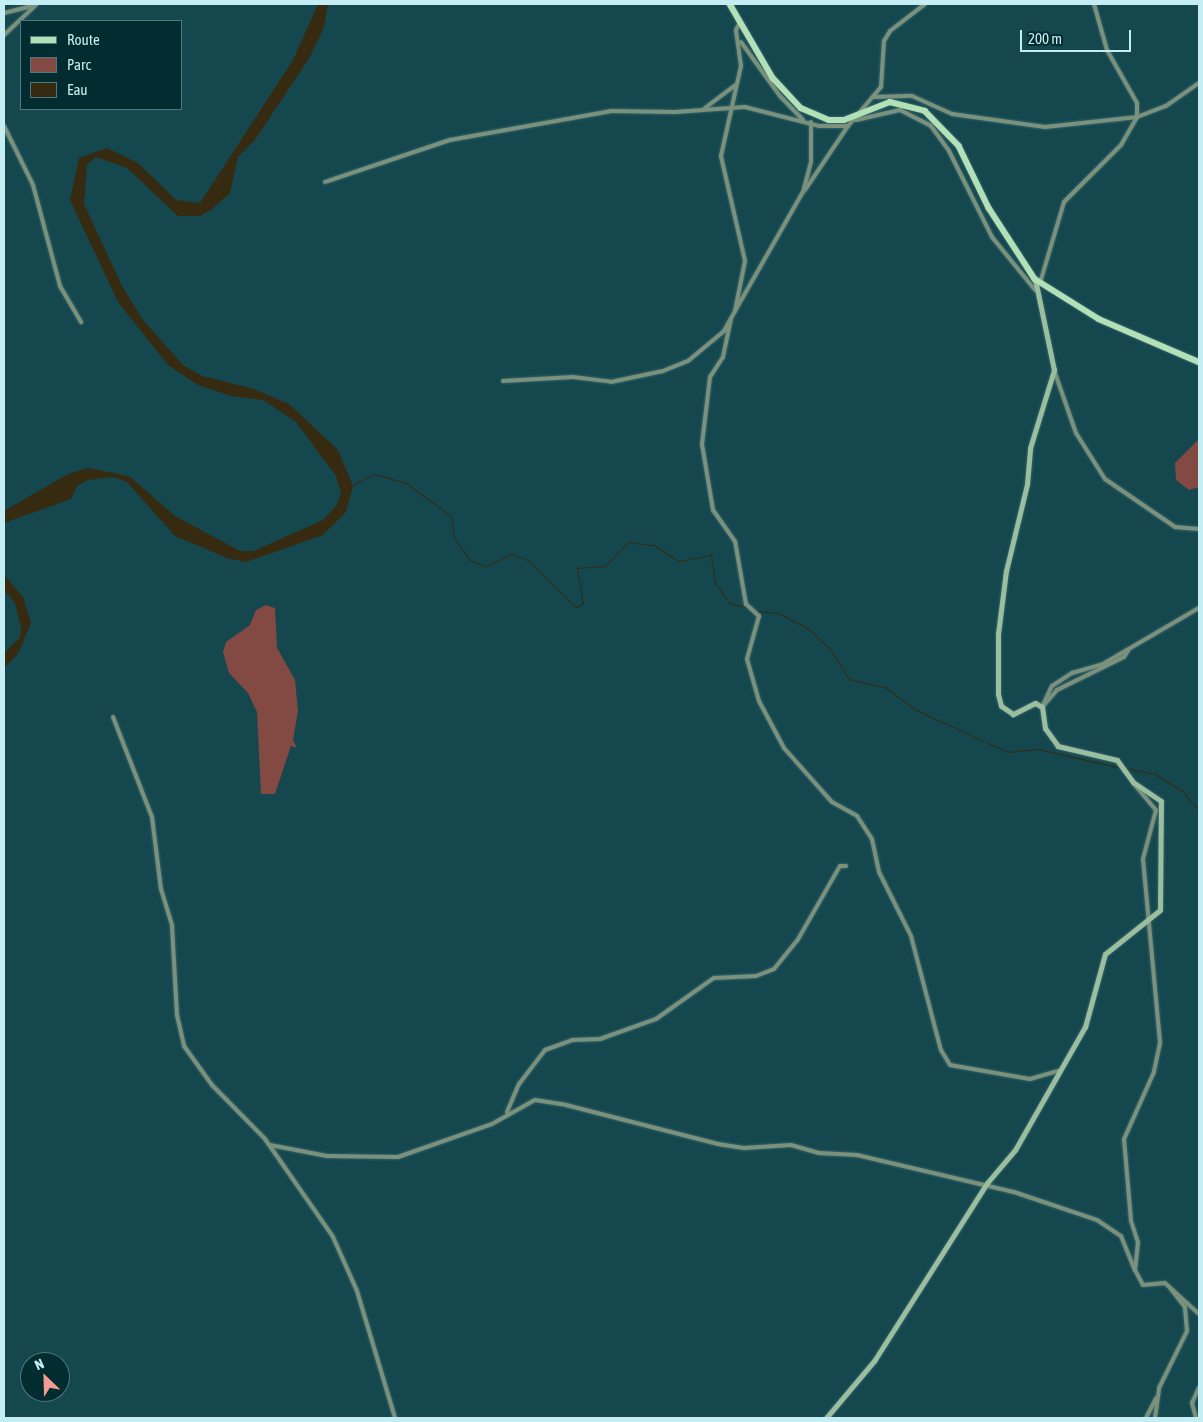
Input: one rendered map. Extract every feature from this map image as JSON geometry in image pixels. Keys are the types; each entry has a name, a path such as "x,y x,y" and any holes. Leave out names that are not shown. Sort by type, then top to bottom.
{"main road":[{"path":"730,4 773,78 801,108 829,120 860,114 900,102 936,119 959,146 989,208 1037,281 1099,319 1199,362"}],"street":[{"path":"503,381 573,378 611,382 663,371 705,350 731,319 803,192 848,126 856,120 881,87 884,41 890,31 924,4"},
{"path":"1035,290 1064,202 1121,145 1137,116 1136,103 1107,50 1094,4"},
{"path":"4,14 36,5 4,35"},
{"path":"740,22 736,30 740,40 780,96 804,120"},
{"path":"735,311 745,261 720,156 735,85 741,66 740,40"},
{"path":"874,97 912,96 952,114 1045,127 1137,116 1166,106 1199,83"},
{"path":"704,109 735,85"},
{"path":"325,182 450,140 611,111 731,108 771,111 833,128 848,126"},
{"path":"856,120 900,110 931,126 949,151 992,237 1035,290 1054,370 1076,433 1104,479 1175,527 1199,530"},
{"path":"803,192 811,162 810,122"},
{"path":"4,126 33,185 60,286 81,322"},
{"path":"731,319 723,357 710,377 702,444 713,510 735,541 746,604 759,616 747,659 759,701 784,748 832,802 857,816 872,839 879,872 911,936 941,1050 950,1065 1030,1079 1062,1070"},
{"path":"1042,707 1035,703 1013,714 1001,706 997,649 1006,571 1027,484 1030,448 1054,370"},
{"path":"1135,1270 1138,1242 1132,1220 1124,1139 1154,1072 1160,1043 1143,859 1156,810 1120,764 1100,754 1058,746 1045,728 1042,707 1052,686 1072,673 1130,650 1199,608"},
{"path":"1042,707 1057,690 1124,657 1130,650"},
{"path":"113,717 152,817 161,889 172,926 181,1038 212,1084 270,1146 343,1255 395,1418"},
{"path":"826,1418 874,1361 986,1185 1015,1150 1062,1070 1094,1006 1105,954 1149,921 1160,910 1164,823 1161,801 1133,782"},
{"path":"507,1112 519,1084 545,1050 572,1040 600,1039 656,1019 714,978 756,976 774,969 797,941 840,866 846,866"},
{"path":"270,1146 327,1156 398,1157 492,1124 507,1112 535,1100 566,1105 718,1144 744,1148 791,1145 819,1153 857,1155 986,1185 1098,1220 1120,1236 1143,1285 1169,1286 1199,1314"},
{"path":"1146,1418 1187,1332 1185,1307 1169,1286"},
{"path":"1196,1418 1192,1403 1199,1387"},
{"path":"1155,1418 1156,1397"}],"green space":[{"path":"1199,439 1199,487 1189,490 1176,480 1175,463"},
{"path":"266,605 275,608 277,648 295,680 298,711 293,740 297,748 291,746 275,794 261,794 257,712 248,693 229,673 223,652 226,642 250,625 256,610"}],"water":[{"path":"318,4 328,4 324,27 310,57 255,140 238,157 230,193 211,210 200,216 178,216 127,168 96,157 87,165 84,204 122,286 143,320 183,365 202,376 254,389 289,404 338,450 353,486 346,512 323,535 246,562 227,558 175,536 127,482 113,477 88,480 77,486 71,499 4,523 4,511 68,474 88,468 129,476 175,516 240,551 254,551 323,520 337,505 341,493 336,476 296,422 263,400 231,396 198,385 168,365 118,302 70,200 79,158 107,148 138,163 176,200 200,203 293,60"},
{"path":"4,575 23,597 31,623 18,654 4,668 4,653 20,637 21,628 15,603 4,590"}],"waterway":[{"path":"353,485 373,474 406,483 451,516 454,538 470,560 486,566 512,554 528,560 576,607 583,603 577,568 605,566 628,542 654,545 679,561 711,555 715,583 729,603 746,607"},
{"path":"758,611 778,613 808,628 830,649 849,679 885,687 914,709 1008,752 1038,749 1121,768"},
{"path":"1125,768 1155,774 1182,791 1199,810"}]}
